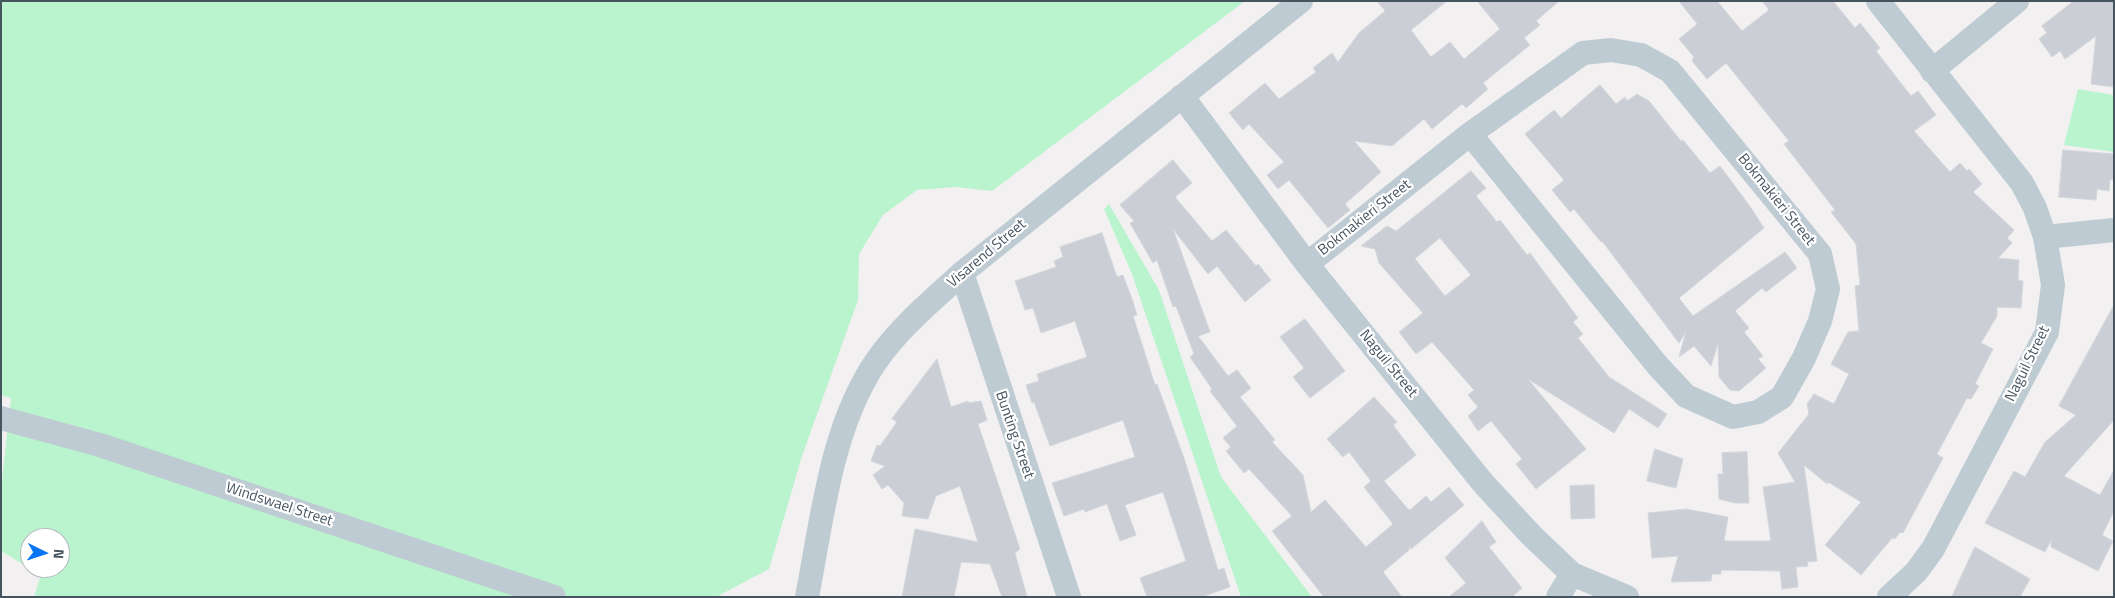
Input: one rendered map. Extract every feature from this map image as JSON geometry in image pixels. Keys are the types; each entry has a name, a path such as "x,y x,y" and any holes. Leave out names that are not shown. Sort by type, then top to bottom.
{"street":[{"name":"Visarend Street","path":"807,597 830,480 845,423 859,392 877,360 916,316 962,273 1301,1"},
{"name":"Naguil Street","path":"1878,1 2022,182 2035,208 2045,237 2053,285 2047,332 1933,549 1916,572 1889,597"},
{"path":"1932,71 2017,1"},
{"name":"Bokmakieri Street","path":"1307,264 1470,134 1583,53 1611,50 1641,55 1670,71 1820,254 1828,289 1820,321 1804,358 1782,397 1758,412 1733,417 1686,396 1658,366 1470,134"},
{"name":"Naguil Street","path":"1182,96 1307,264 1484,483 1531,536 1572,574 1626,597"},
{"path":"2045,237 2114,230"},
{"name":"Bunting Street","path":"962,273 1069,597"},
{"name":"Windswael Street","path":"1,418 100,446 554,597"},
{"path":"1558,597 1572,574"}],"green space":[{"path":"1,1 1245,1 992,191 956,187 917,190 883,215 859,254 858,300 802,456 769,569 716,597 34,597 40,578 70,578 70,528 20,528 20,562 1,551 1,489 11,398 1,395"},
{"path":"2078,89 2114,95 2114,152 2064,145"},
{"path":"1109,204 1159,290 1221,477 1312,597 1241,597 1132,274 1104,209"}],"building":[{"path":"1377,1 1447,1 1411,30 1431,57 1450,42 1464,59 1500,29 1477,1 1559,1 1536,21 1540,25 1524,38 1530,45 1483,83 1488,89 1466,108 1462,104 1432,129 1424,119 1392,146 1354,141 1381,172 1345,204 1350,210 1328,228 1289,180 1278,189 1267,175 1284,162 1249,124 1243,130 1229,113 1265,83 1279,99 1316,72 1313,68 1332,53 1338,62 1359,33 1385,11"},
{"path":"1679,1 1717,1 1742,31 1769,10 1762,1 1833,1 1855,28 1860,23 1880,48 1876,51 1911,96 1918,91 1936,115 1914,131 1950,172 1960,163 1967,171 1969,169 1982,184 1973,192 2014,230 2007,238 2012,243 1998,258 2019,260 2018,280 2023,281 2021,308 1997,307 1997,316 1981,343 1993,349 1975,384 1979,386 1971,399 1967,398 1937,454 1943,458 1903,533 1900,532 1895,539 1892,538 1861,575 1825,545 1861,502 1828,482 1827,484 1804,465 1817,561 1807,562 1808,566 1796,567 1798,587 1782,589 1780,571 1721,570 1721,574 1712,574 1711,581 1671,582 1678,556 1652,558 1648,513 1686,509 1728,517 1724,541 1771,541 1763,487 1795,482 1778,453 1809,414 1807,404 1814,394 1834,404 1849,374 1831,364 1848,332 1859,331 1855,286 1860,285 1856,244 1831,212 1835,210 1784,144 1789,141 1726,63 1707,79 1692,61 1694,57 1679,39 1697,24"},
{"path":"2074,1 2114,1 2114,87 2091,84 2096,36 2065,59 2060,51 2052,57 2039,39 2047,33 2042,26"},
{"path":"1600,85 1616,104 1625,97 1627,101 1637,94 1649,101 1710,173 1720,166 1764,228 1679,298 1693,316 1785,252 1797,268 1766,292 1762,288 1735,311 1749,328 1744,332 1763,356 1758,359 1766,368 1739,391 1730,390 1719,377 1718,343 1711,366 1694,346 1679,357 1686,332 1679,343 1602,241 1574,209 1570,212 1552,190 1564,180 1525,134 1554,110 1561,118"},
{"path":"2063,150 2114,154 2114,180 2110,179 2109,191 2097,189 2096,200 2059,197"},
{"path":"1173,160 1192,183 1175,197 1212,241 1226,230 1256,266 1258,264 1271,280 1245,302 1217,266 1208,274 1173,229 1210,332 1198,336 1228,376 1237,370 1251,388 1240,397 1275,440 1272,442 1303,475 1311,512 1325,500 1366,547 1393,524 1364,487 1371,481 1349,452 1343,457 1327,439 1374,397 1397,422 1393,425 1416,455 1384,481 1410,510 1426,496 1431,502 1449,487 1464,505 1411,549 1409,546 1409,550 1383,572 1402,597 1324,597 1272,531 1292,516 1249,469 1244,473 1226,451 1231,447 1223,438 1237,426 1210,391 1212,389 1190,357 1194,354 1176,306 1173,307 1157,260 1153,263 1130,223 1134,221 1120,205"},
{"path":"1471,171 1486,188 1476,196 1497,222 1500,220 1527,255 1530,253 1578,318 1573,322 1583,334 1578,338 1609,377 1667,414 1658,428 1629,409 1614,433 1528,379 1586,449 1536,489 1516,464 1522,459 1491,421 1478,431 1468,416 1478,407 1468,395 1474,390 1432,342 1416,354 1399,332 1423,313 1379,263 1375,249 1361,246 1387,226 1396,231","holes":["1440,238 1471,275 1445,296 1415,259"]},
{"path":"1102,233 1117,277 1123,275 1132,299 1137,315 1133,316 1155,385 1157,384 1185,461 1218,570 1224,568 1230,587 1201,597 1147,597 1140,578 1186,561 1163,492 1125,505 1136,535 1120,541 1107,504 1085,512 1084,509 1064,516 1052,483 1135,457 1123,420 1050,446 1026,385 1039,381 1037,374 1087,357 1075,321 1041,333 1033,308 1025,310 1015,281 1056,267 1054,261 1063,257 1060,247"},
{"path":"2114,305 2114,420 2064,476 2100,495 2114,470 2114,511 2102,535 2113,541 2098,571 2051,547 2051,540 2045,552 1985,523 2014,471 2025,477 2045,442 2076,415 2059,406"},
{"path":"1305,319 1345,371 1310,398 1293,377 1304,368 1280,337"},
{"path":"937,359 951,407 968,401 968,403 981,401 987,420 978,424 1020,549 1015,553 1027,597 1002,597 990,564 961,562 954,597 902,597 915,529 978,542 960,486 936,496 928,519 902,516 904,503 888,485 882,489 873,475 885,466 871,461 877,445 880,446 897,422 892,419"},
{"path":"1655,449 1683,459 1676,488 1647,481"},
{"path":"1747,452 1749,503 1735,503 1719,499 1718,474 1723,474 1722,453"},
{"path":"1594,485 1595,518 1571,519 1570,486"},
{"path":"1482,521 1496,542 1489,547 1522,588 1512,597 1449,597 1466,583 1445,558"},
{"path":"1975,547 2030,579 2020,597 1952,597"}]}
